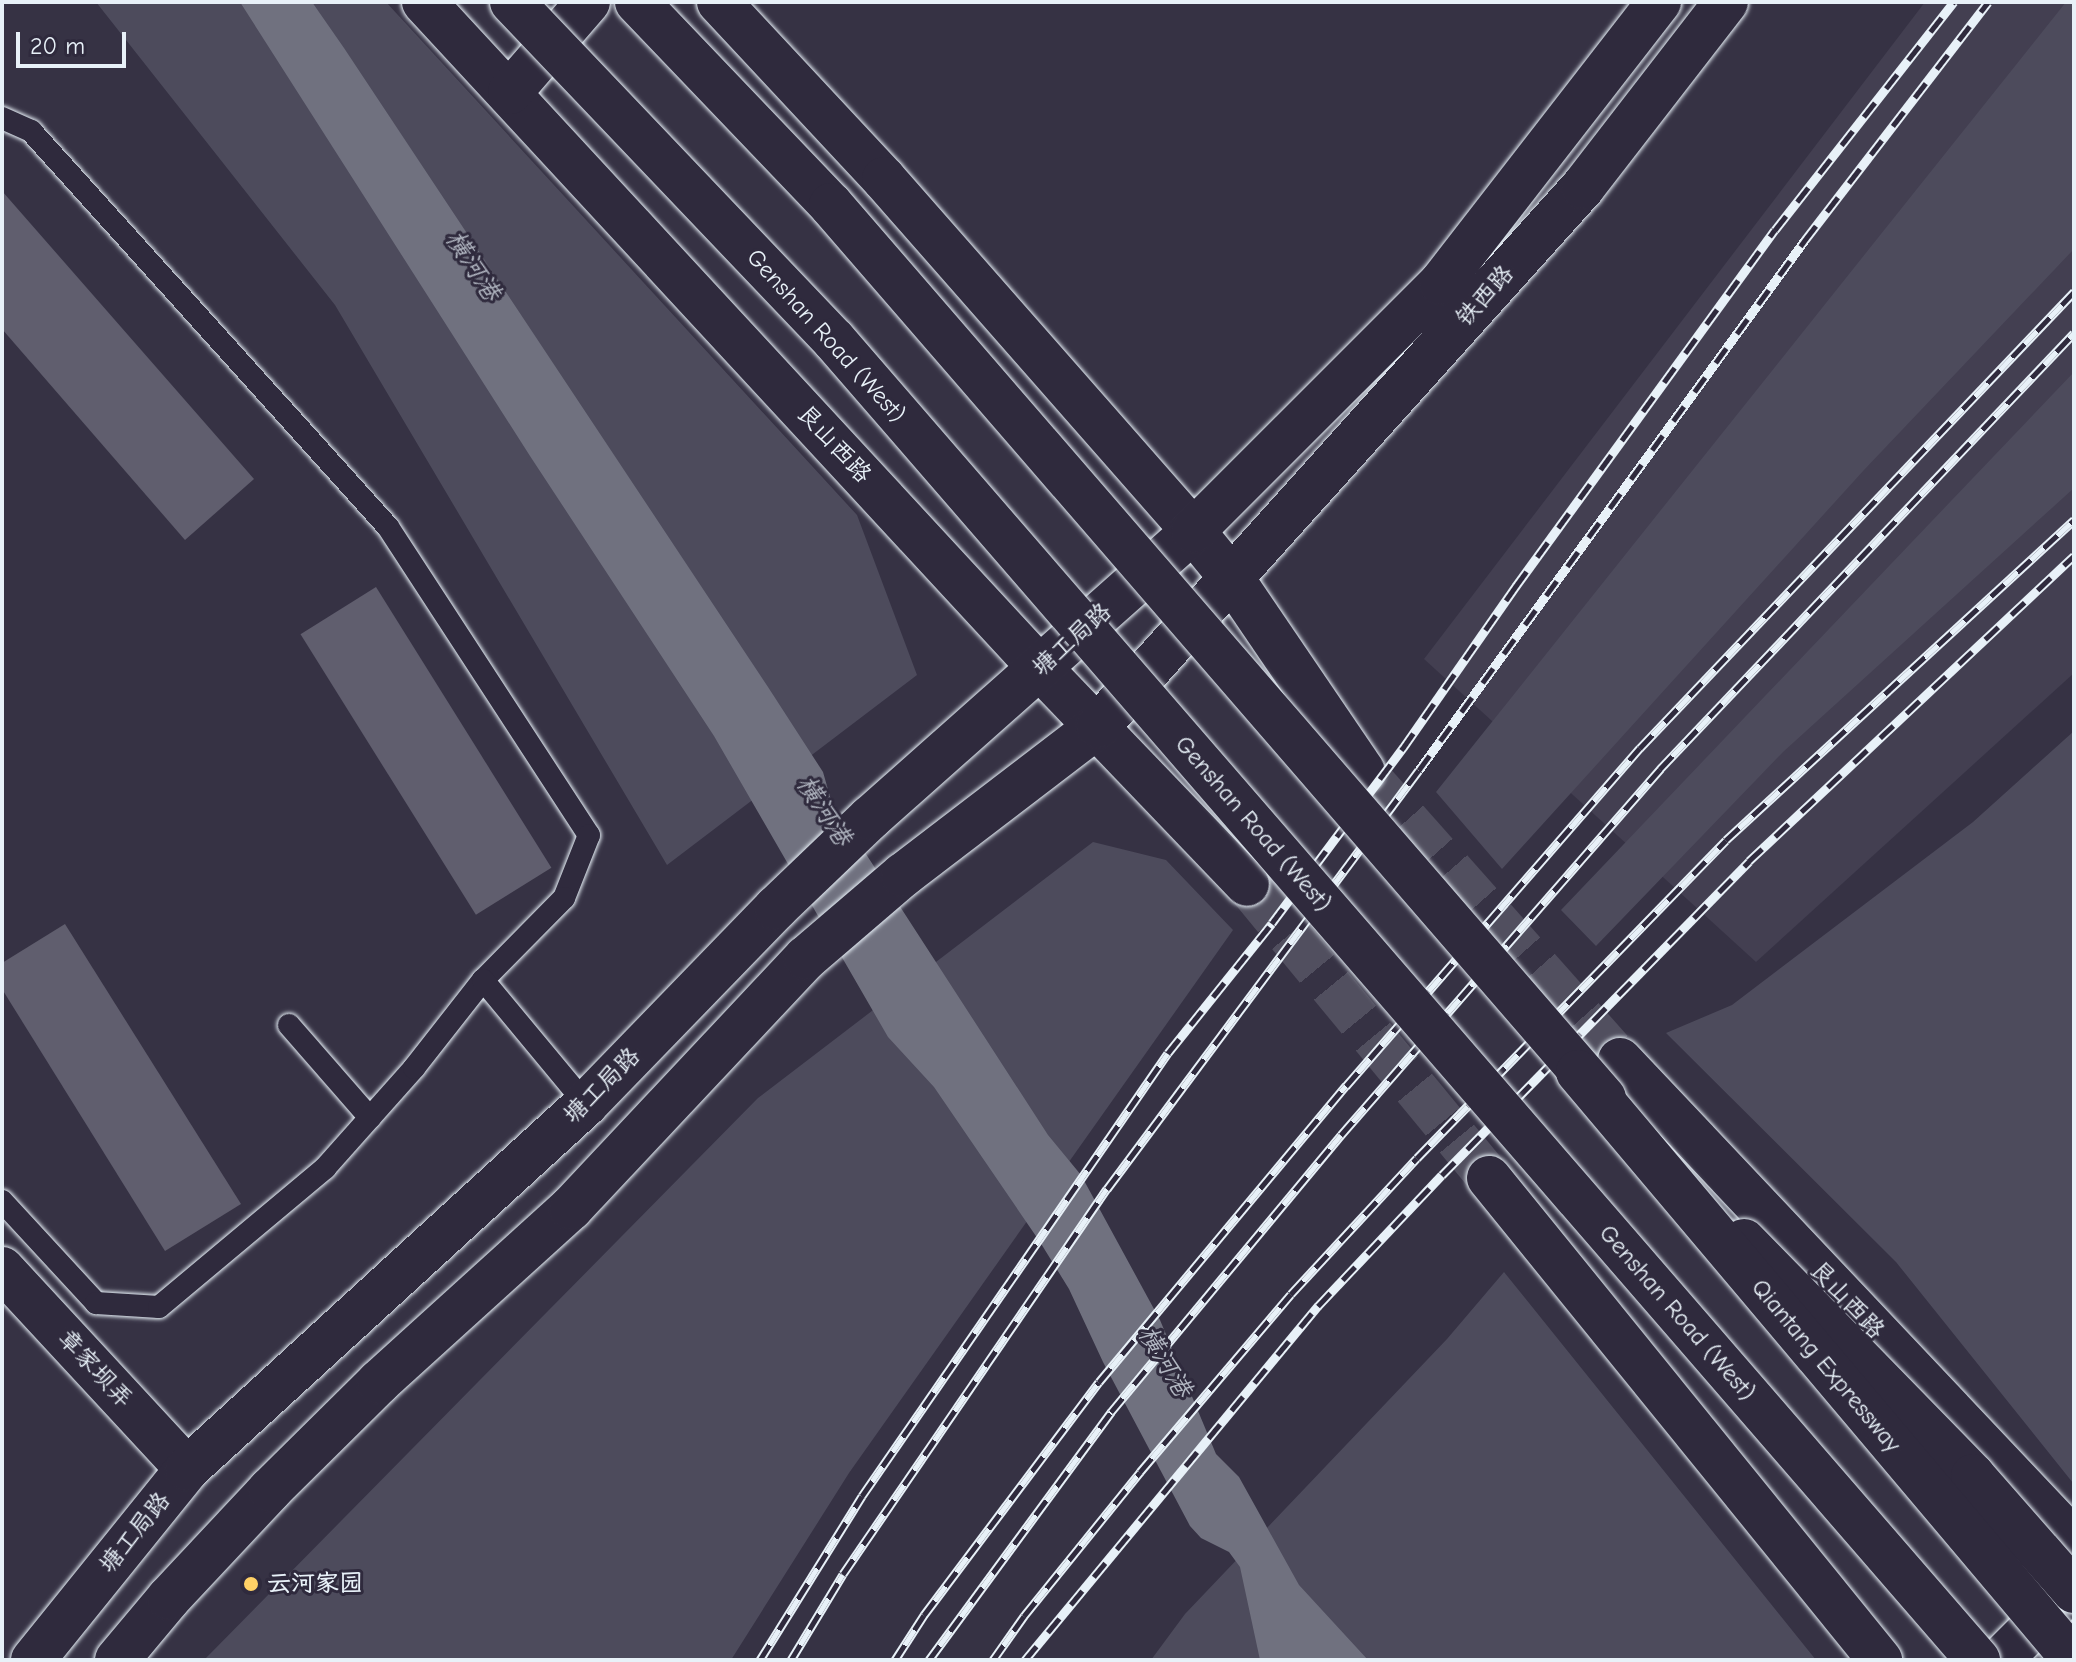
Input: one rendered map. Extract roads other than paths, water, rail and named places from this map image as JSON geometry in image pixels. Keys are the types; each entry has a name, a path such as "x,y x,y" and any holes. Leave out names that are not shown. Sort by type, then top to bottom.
{"main road":[{"name":"艮山西路","path":"424,2 1040,668 1247,884"},
{"name":"Genshan Road (West)","path":"512,2 834,340 1978,1660"},
{"path":"510,92 588,2"},
{"path":"637,2 831,205 1578,1072 1973,1476 2074,1588 2000,1660"},
{"path":"719,2 884,179 1193,531 1233,580 1363,771"},
{"name":"铁西路","path":"1193,531 1441,283 1659,2"},
{"name":"铁西路","path":"1233,580 1583,187 1726,2"},
{"name":"塘工局路","path":"33,1660 187,1469 586,1104 776,908 870,818 1193,531"},
{"path":"117,1660 169,1598 270,1490 379,1382 571,1208 806,958 903,875 1098,726 1233,580"},
{"name":"艮山西路","path":"1620,1060 2074,1541"},
{"name":"Qiantang Expressway","path":"1578,1072 2074,1660"},
{"path":"1489,1178 1880,1660"},
{"name":"章家坝弄","path":"2,1269 187,1469"}],"lane":[{"path":"2,118 31,131 388,527 589,835 564,898 483,980 325,1168 159,1307 96,1303 2,1201"},
{"path":"483,980 586,1104"},
{"path":"289,1025 370,1118"}],"water":[{"name":"横河港","path":"240,2 312,2 344,48 768,687 823,772 831,800 1048,1135 1081,1175 1160,1320 1216,1454 1239,1477 1299,1585 1368,1660 1260,1660 1240,1567 1229,1552 1201,1538 1190,1526 1103,1362 1069,1289 934,1087 888,1037 714,736 530,456"}],"tunnel":[{"path":"1363,771 1620,1060"},
{"path":"1247,884 1489,1178"}],"railway":[{"path":"760,1660 862,1496 1168,1053 1272,923 1403,748 1516,586 1775,230 1954,2"},
{"path":"791,1660 843,1574 1107,1189 1419,770 1805,240 1988,2"},
{"path":"895,1660 924,1615 1099,1382 1346,1086 1640,748 2074,292"},
{"path":"929,1660 1111,1412 1341,1135 1660,769 2074,333"},
{"path":"993,1660 1024,1616 1140,1472 1291,1294 1417,1158 1726,840 2074,520"},
{"path":"1025,1660 1318,1306 1442,1175 1749,861 2074,556"}],"place":[{"name":"云河家园","path":"251,1584"}]}
